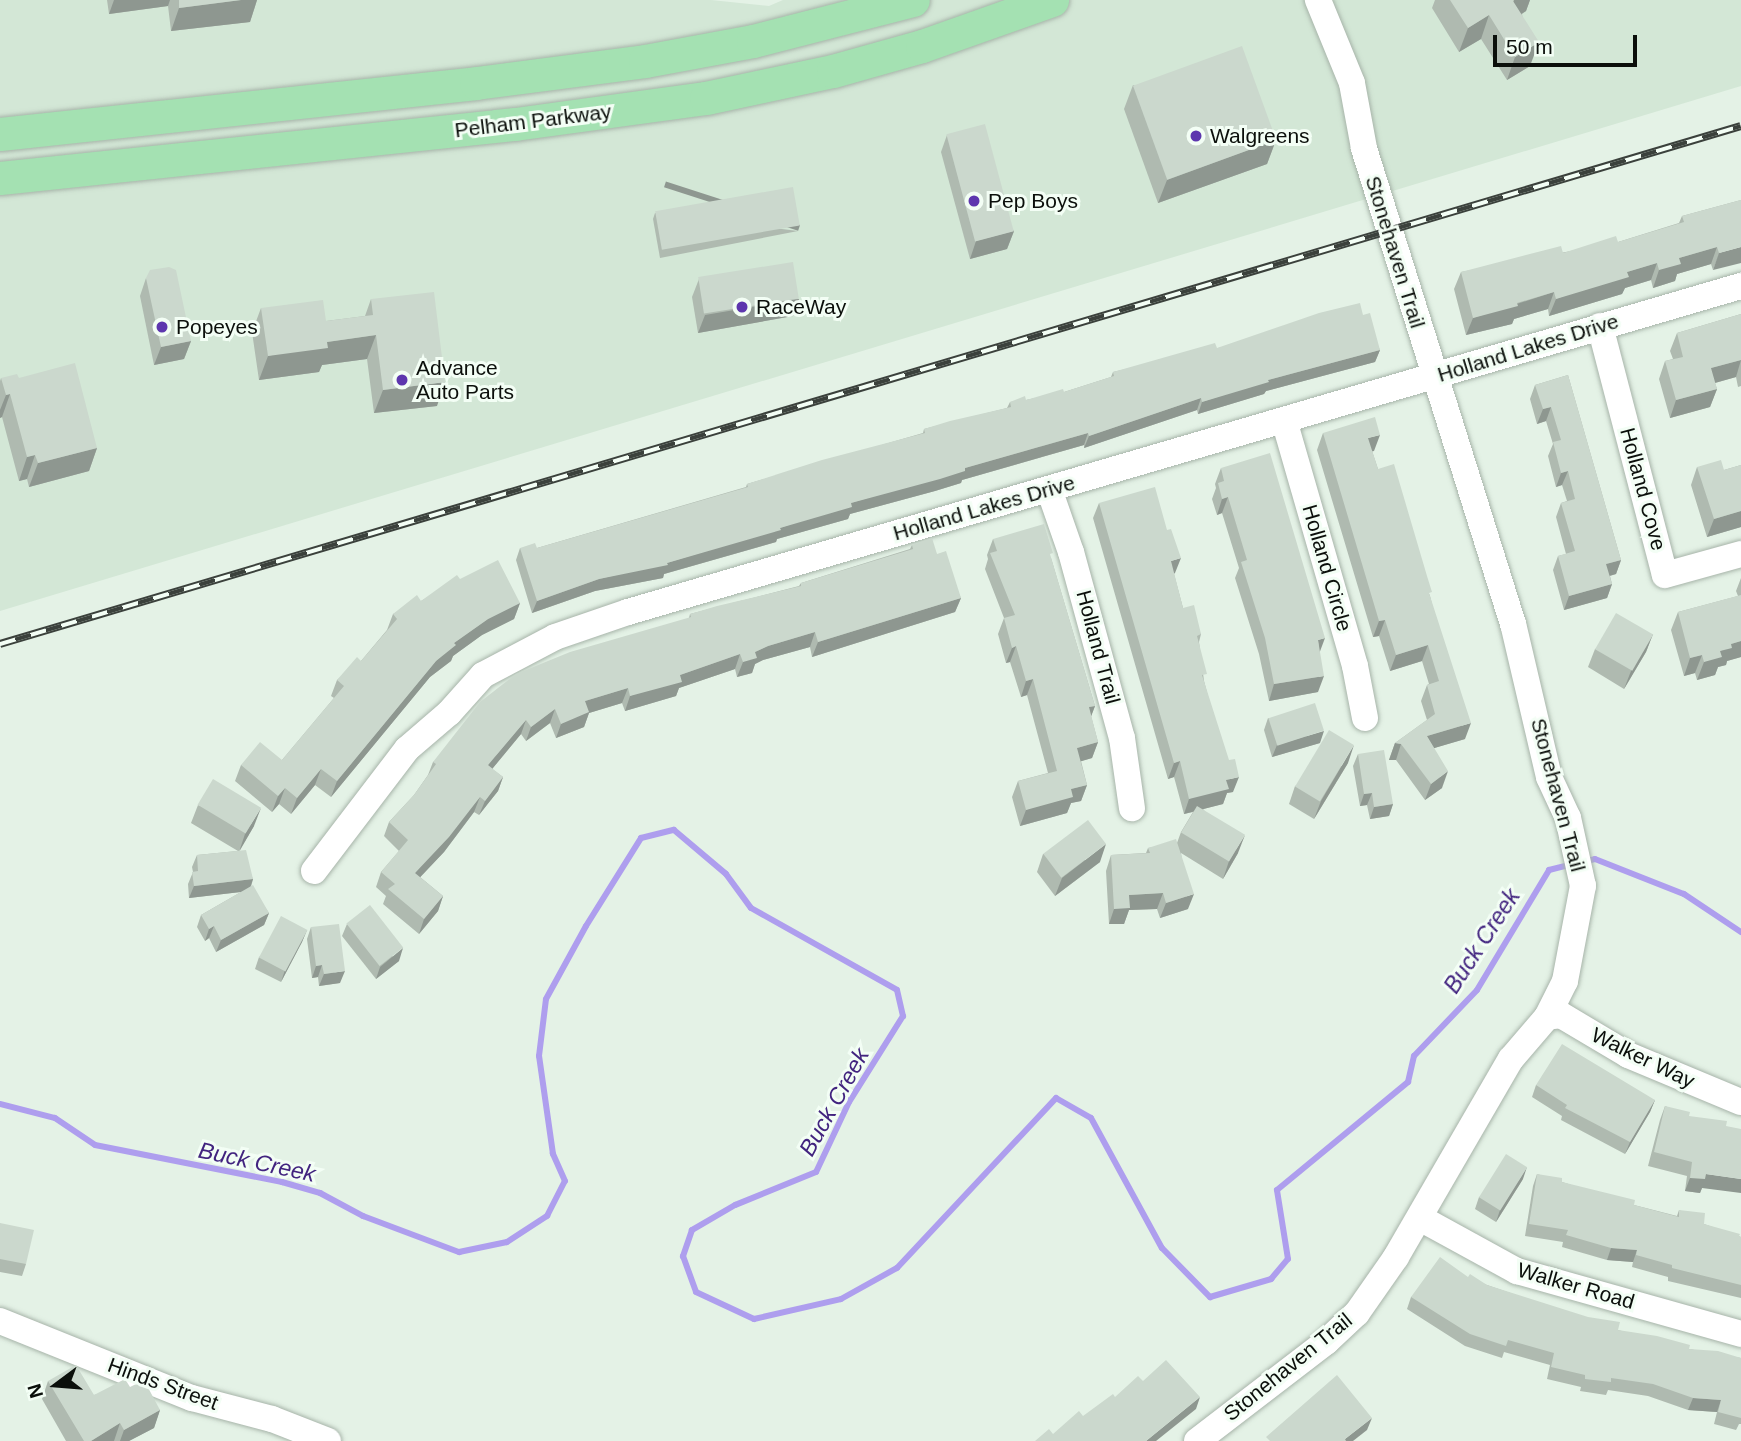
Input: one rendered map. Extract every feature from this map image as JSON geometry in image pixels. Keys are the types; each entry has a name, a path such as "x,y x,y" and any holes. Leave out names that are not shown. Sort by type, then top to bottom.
{"main road":[{"path":"0,134 573,70 753,41 911,0 922,46"},
{"name":"Pelham Parkway","path":"0,178 579,116 755,88 922,46 1052,0"},
{"path":"573,70 579,116"},
{"path":"111,122 114,166"}],"street":[{"name":"Stonehaven Trail","path":"1197,1441 1326,1342 1357,1314 1420,1218 1511,1059 1547,1017 1565,981 1583,886 1568,818 1549,777 1513,624 1364,148 1352,83 1318,0"},
{"name":"Holland Lakes Drive","path":"314,871 407,749 449,713 483,675 555,637 628,612 1741,286"},
{"name":"Holland Cove","path":"1600,326 1665,575 1741,554"},
{"name":"Holland Circle","path":"1284,420 1355,666 1365,718"},
{"name":"Holland Trail","path":"1049,489 1071,552 1122,738 1132,808"},
{"name":"Walker Way","path":"1547,1017 1561,1015 1628,1055 1741,1102"},
{"name":"Walker Road","path":"1420,1218 1517,1271 1741,1334"},
{"name":"Hinds Street","path":"0,1321 192,1398 272,1419 328,1441"}],"shaded area":[{"path":"0,0 711,0 769,6 783,0 1741,0 1741,86 0,611"}],"building":[{"path":"179,0 241,0 179,8"},
{"path":"1450,0 1514,0 1539,42 1515,57 1489,15 1468,28"},
{"name":"Walgreens","path":"1242,46 1276,140 1167,180 1133,86"},
{"name":"Pep Boys","path":"985,124 1014,231 975,242 946,134"},
{"name":"RaceWay","path":"793,187 800,225 662,250 655,211"},
{"path":"1741,200 1741,247 1719,253 1717,247 1679,258 1681,264 1659,270 1657,263 1627,272 1629,277 1556,299 1554,292 1517,303 1518,306 1473,318 1461,272 1561,246 1563,253 1616,236 1618,242 1684,222 1682,216"},
{"path":"793,262 799,299 704,314 698,277"},
{"path":"169,267 176,270 191,341 161,347 146,278 150,270"},
{"path":"434,292 445,382 383,390 376,335 327,342 328,348 268,356 261,308 323,300 326,321 373,315 371,299"},
{"path":"1360,303 1363,315 1370,313 1380,350 1268,380 1269,382 1202,402 1201,398 1089,436 1088,433 965,468 965,471 940,479 851,503 852,507 780,528 781,530 667,563 668,565 599,579 537,601 520,548 535,543 537,548 748,487 747,484 822,460 925,433 924,429 950,421 1011,407 1010,402 1025,396 1026,400 1063,389 1064,392 1114,376 1113,372 1215,343 1217,348 1319,313"},
{"path":"1741,314 1741,360 1711,368 1717,389 1676,400 1665,361 1683,357 1677,333"},
{"path":"75,363 97,448 38,463 35,455 27,457 10,394 6,395 1,378 17,374 19,378"},
{"path":"1568,375 1621,560 1606,564 1612,584 1569,596 1558,556 1575,551 1561,503 1575,499 1568,471 1561,473 1553,442 1561,440 1551,407 1543,409 1535,385"},
{"path":"1375,417 1380,435 1368,438 1378,469 1394,464 1432,592 1429,593 1471,723 1427,736 1448,771 1431,784 1401,744 1395,743 1435,714 1427,685 1439,681 1428,645 1396,655 1385,620 1379,621 1323,433"},
{"path":"1270,453 1325,638 1318,640 1324,676 1274,684 1265,638 1241,562 1247,560 1228,497 1222,499 1218,483 1224,481 1221,468"},
{"path":"1721,460 1724,470 1741,465 1741,511 1714,519 1697,467"},
{"path":"1155,487 1167,530 1171,529 1181,558 1171,561 1183,608 1194,605 1201,634 1197,636 1207,674 1202,675 1229,760 1235,759 1239,777 1226,780 1229,789 1189,799 1180,761 1174,763 1099,503"},
{"path":"1044,524 1053,553 1050,554 1095,706 1089,707 1098,742 1077,748 1087,785 1071,789 1073,797 1026,810 1018,781 1057,771 1033,679 1026,681 1016,646 1012,648 1004,618 1015,615 990,553 997,551 993,539"},
{"path":"932,538 937,554 946,551 961,598 818,642 815,632 768,646 755,652 757,658 743,662 740,654 680,675 682,682 630,696 628,688 585,701 589,712 561,724 555,709 531,727 526,720 488,765 503,777 485,801 480,797 449,837 415,873 443,896 424,919 388,889 395,884 381,872 408,840 389,822 414,795 436,764 433,762 480,702 516,674 570,652 691,617 690,614 801,586 801,583 913,549 912,545"},
{"path":"498,560 520,603 488,619 454,643 456,645 436,661 337,781 321,769 297,798 285,788 278,796 241,765 260,742 282,760 344,686 337,680 357,657 361,661 397,619 393,614 417,595 421,601 457,575 460,579"},
{"path":"1741,595 1741,641 1731,644 1732,648 1720,651 1722,657 1704,662 1702,655 1690,658 1678,612"},
{"path":"1616,613 1653,634 1632,671 1595,649"},
{"path":"1315,703 1324,731 1277,746 1268,718"},
{"path":"1329,730 1354,745 1320,802 1295,787"},
{"path":"1384,750 1393,804 1374,807 1372,793 1364,794 1358,754"},
{"path":"213,779 261,808 246,834 198,805"},
{"path":"1197,806 1245,835 1229,861 1181,833"},
{"path":"1088,820 1106,844 1061,878 1043,854"},
{"path":"1176,839 1194,894 1166,903 1163,893 1129,895 1130,908 1114,909 1111,855 1150,853 1148,848"},
{"path":"246,850 253,879 194,886 192,872 198,871 197,855"},
{"path":"253,885 269,913 221,940 214,926 209,929 201,915"},
{"path":"370,905 403,948 380,966 346,923"},
{"path":"281,916 307,930 285,972 259,957"},
{"path":"339,924 345,971 324,974 322,965 316,966 311,927"},
{"path":"1562,1044 1655,1100 1630,1142 1565,1108 1567,1105 1536,1085"},
{"path":"1665,1106 1690,1112 1689,1116 1727,1121 1726,1126 1741,1129 1741,1179 1706,1174 1705,1179 1690,1178 1692,1162 1654,1152"},
{"path":"1506,1154 1527,1167 1500,1210 1479,1197"},
{"path":"1537,1174 1562,1178 1562,1182 1635,1200 1634,1205 1679,1217 1679,1210 1705,1213 1704,1224 1740,1234 1741,1285 1672,1268 1672,1265 1636,1255 1637,1250 1611,1248 1566,1235 1568,1230 1529,1224"},
{"path":"0,1223 34,1230 26,1264 0,1259"},
{"path":"1440,1257 1468,1277 1470,1274 1487,1285 1588,1317 1620,1322 1618,1330 1657,1336 1690,1345 1689,1349 1718,1351 1741,1358 1741,1418 1718,1412 1721,1400 1693,1398 1653,1384 1611,1378 1611,1382 1585,1379 1585,1375 1551,1367 1554,1353 1508,1340 1506,1346 1470,1334 1411,1297"},
{"path":"1166,1360 1200,1397 1146,1441 1035,1441 1049,1429 1053,1434 1079,1411 1083,1416 1113,1394 1115,1397 1138,1376 1143,1381"},
{"path":"76,1365 94,1395 125,1379 130,1387 144,1380 160,1410 124,1430 120,1423 91,1441 84,1441 48,1381"},
{"path":"1337,1375 1372,1418 1345,1439 1346,1441 1270,1441 1266,1437"}],"waterway":[{"name":"Buck Creek","path":"0,1104 55,1118 95,1145 282,1182 320,1193 363,1216 459,1252 507,1242 547,1216 565,1181 553,1154 539,1056 546,999 586,926 641,838 674,830 726,874 751,908 897,990 903,1016 849,1102 816,1172 735,1205 692,1230 683,1256 696,1292 754,1319 841,1299 897,1268 1056,1098 1091,1118 1162,1248 1210,1297 1271,1279 1288,1259 1277,1190 1408,1082 1414,1056 1477,990 1549,870 1573,864"},
{"name":"Buck Creek","path":"1583,862 1595,859 1684,894 1741,932"}],"railway":[{"path":"0,644 1741,126"}],"place":[{"name":"Walgreens","path":"1196,136"},
{"name":"Pep Boys","path":"974,201"},
{"name":"RaceWay","path":"742,307"},
{"name":"Popeyes","path":"162,327"},
{"name":"Advance Auto Parts","path":"402,380"}]}
